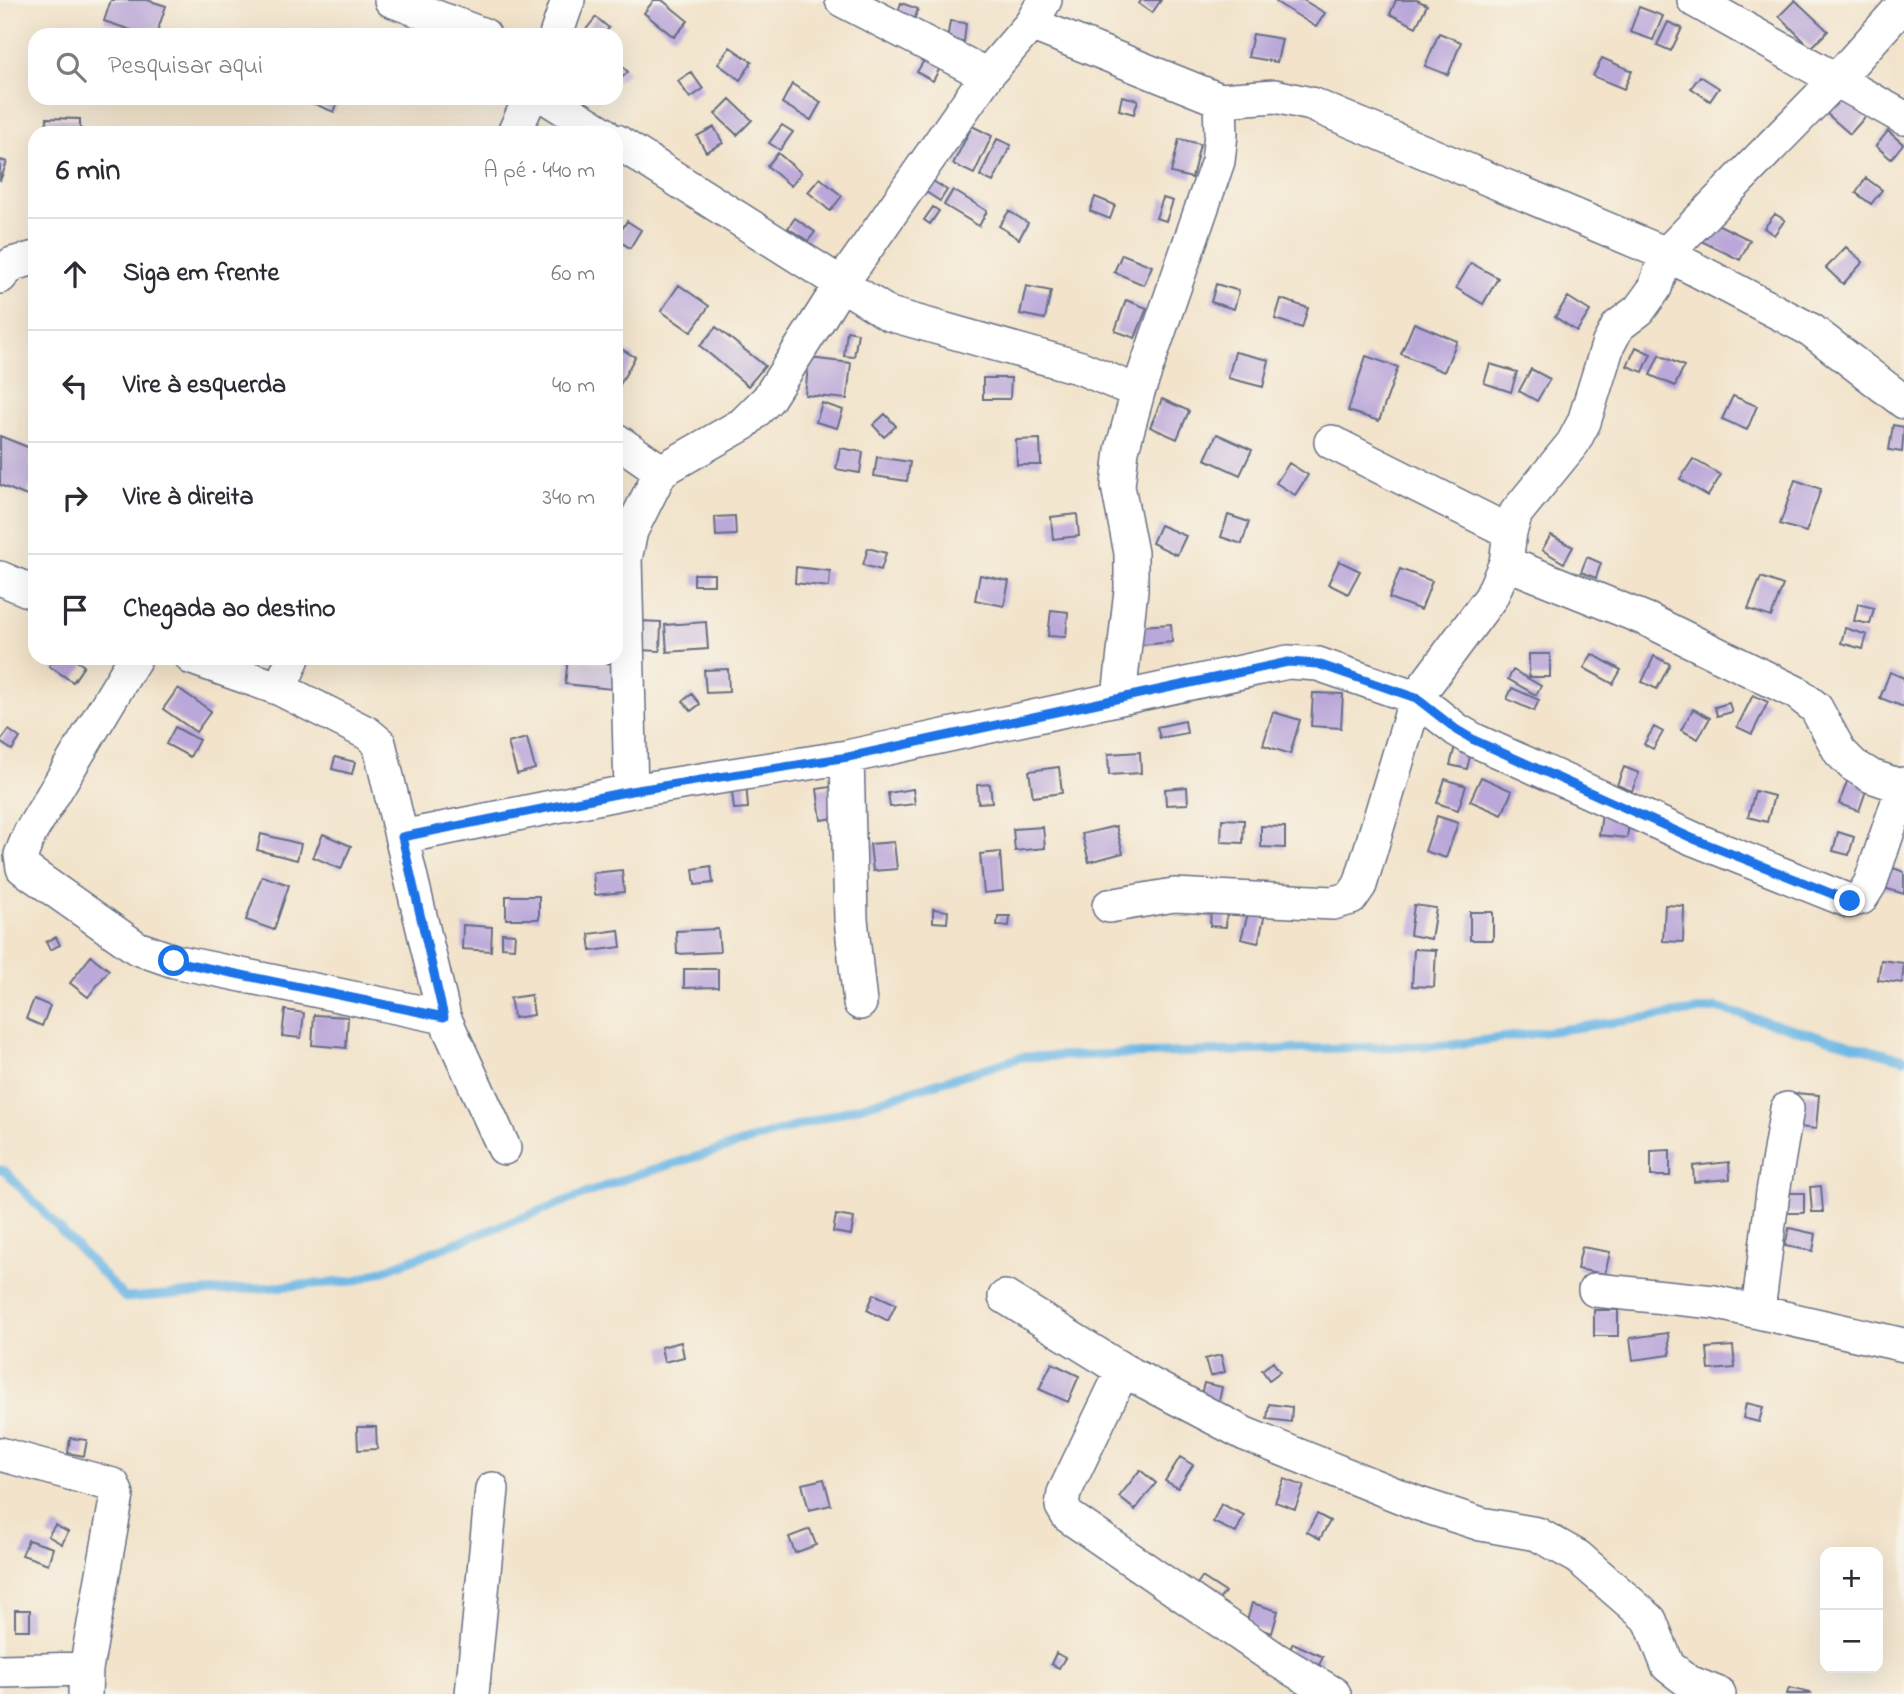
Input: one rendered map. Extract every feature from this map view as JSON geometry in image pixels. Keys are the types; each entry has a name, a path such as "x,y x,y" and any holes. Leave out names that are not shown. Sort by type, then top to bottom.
{"street":[{"path":"391,0 465,28"},
{"path":"558,28 568,0"},
{"path":"842,0 987,75"},
{"path":"1694,0 1904,118"},
{"path":"1109,906 1174,895 1333,903 1351,898 1360,885 1416,698 1490,597 1508,547 1516,513 1573,443 1584,422 1608,345 1618,326 1639,310 1655,288 1666,254 1836,80 1904,4"},
{"path":"631,791 625,559 631,531 661,471 743,424 768,400 842,283 987,75 1038,12 1220,100 1275,96 1311,104 1666,254 1811,330 1904,402"},
{"path":"1119,697 1131,590 1131,553 1118,486 1122,450 1138,392 1218,161 1221,134 1220,100"},
{"path":"517,126 527,105"},
{"path":"558,105 592,126"},
{"path":"623,145 889,314 1081,368 1138,392"},
{"path":"0,277 12,264 28,260"},
{"path":"402,837 631,791 848,757 1288,662 1318,664 1416,698 1474,740 1694,839 1850,901 1861,898 1870,884 1903,786 1871,776 1853,765 1840,752 1816,708 1797,692 1648,620 1508,547 1331,442"},
{"path":"623,445 661,471"},
{"path":"0,578 28,590"},
{"path":"131,665 30,833 21,855 23,868 137,948 174,961 444,1017"},
{"path":"212,665 280,689 367,733 379,743 444,1017 504,1148"},
{"path":"280,689 290,665"},
{"path":"848,757 851,919 860,1003"},
{"path":"1758,1311 1787,1109"},
{"path":"1595,1290 1714,1301 1904,1345"},
{"path":"1005,1297 1123,1370 1245,1434 1407,1499 1481,1524 1536,1534 1578,1557 1650,1619 1668,1665 1689,1682 1719,1694"},
{"path":"1123,1370 1064,1493 1062,1506 1068,1516 1277,1660 1334,1694"},
{"path":"0,1454 113,1485 117,1495 85,1682 0,1671"},
{"path":"472,1694 492,1489"}],"building":[{"path":"111,0 147,0 166,6 158,28 125,28 104,21"},
{"path":"654,0 662,0 688,21 674,37 644,13"},
{"path":"1141,0 1161,0 1152,13 1139,4"},
{"path":"1303,0 1325,13 1316,27 1276,2"},
{"path":"1396,0 1417,0 1427,5 1416,27 1390,14"},
{"path":"1795,0 1828,31 1811,48 1779,16"},
{"path":"901,3 918,9 913,23 896,17"},
{"path":"1639,7 1663,16 1653,40 1630,32"},
{"path":"596,17 609,28 587,28"},
{"path":"950,21 966,23 964,42 947,40"},
{"path":"1668,22 1682,28 1671,51 1657,45"},
{"path":"1439,33 1461,42 1448,75 1425,66"},
{"path":"1253,34 1282,39 1277,62 1248,57"},
{"path":"730,47 752,62 740,80 718,64"},
{"path":"926,57 941,66 933,81 917,72"},
{"path":"1602,58 1632,71 1624,89 1593,76"},
{"path":"691,72 703,89 690,98 678,81"},
{"path":"1700,76 1719,88 1710,101 1691,88"},
{"path":"792,84 821,102 811,120 782,103"},
{"path":"1843,95 1866,116 1850,134 1826,113"},
{"path":"1122,96 1138,100 1134,114 1119,110"},
{"path":"730,99 752,120 737,135 715,114"},
{"path":"317,105 337,105 334,112"},
{"path":"47,118 80,119 80,126 46,126"},
{"path":"782,125 793,132 780,150 769,143"},
{"path":"972,126 992,136 974,174 953,164"},
{"path":"714,127 723,143 706,152 697,136"},
{"path":"1888,131 1903,144 1891,159 1876,146"},
{"path":"997,139 1011,145 993,182 980,176"},
{"path":"1179,139 1200,144 1192,178 1171,173"},
{"path":"778,153 801,173 791,186 767,166"},
{"path":"0,160 7,162 0,181"},
{"path":"820,178 842,196 830,211 808,192"},
{"path":"1866,178 1882,190 1871,204 1856,193"},
{"path":"933,181 947,190 940,201 926,192"},
{"path":"953,190 987,211 979,226 944,205"},
{"path":"1095,197 1115,205 1110,219 1090,211"},
{"path":"1163,198 1173,201 1166,221 1156,218"},
{"path":"933,207 939,211 930,224 924,220"},
{"path":"1009,211 1028,223 1019,239 999,226"},
{"path":"1775,214 1785,220 1774,235 1764,228"},
{"path":"795,218 815,232 808,241 788,228"},
{"path":"627,221 641,230 630,248 623,244 623,228"},
{"path":"1711,221 1750,240 1740,260 1701,241"},
{"path":"1846,247 1863,262 1843,284 1826,268"},
{"path":"1122,254 1152,266 1144,285 1114,272"},
{"path":"1471,263 1498,278 1483,304 1456,288"},
{"path":"1216,284 1239,291 1234,309 1211,302"},
{"path":"679,285 709,306 691,332 661,311"},
{"path":"1026,286 1051,291 1045,319 1020,314"},
{"path":"1568,297 1590,311 1577,331 1555,317"},
{"path":"1281,299 1308,308 1302,328 1275,319"},
{"path":"1126,300 1147,308 1135,338 1115,331"},
{"path":"1414,323 1457,341 1444,372 1401,354"},
{"path":"716,327 765,366 748,386 700,346"},
{"path":"847,331 858,333 854,357 844,356"},
{"path":"1636,347 1651,354 1643,372 1627,366"},
{"path":"623,350 635,357 623,379"},
{"path":"1235,352 1269,360 1263,387 1228,378"},
{"path":"1659,355 1684,366 1675,386 1650,375"},
{"path":"1366,356 1398,367 1379,421 1348,411"},
{"path":"809,358 851,363 847,399 805,395"},
{"path":"1490,364 1517,372 1511,392 1484,383"},
{"path":"1531,369 1550,379 1537,401 1519,391"},
{"path":"983,378 1011,378 1010,399 983,399"},
{"path":"1733,396 1757,406 1747,430 1722,419"},
{"path":"1162,399 1189,411 1177,439 1150,427"},
{"path":"822,403 843,410 837,428 816,422"},
{"path":"885,414 896,426 884,437 873,425"},
{"path":"1893,425 1904,427 1902,452 1889,450"},
{"path":"1217,434 1252,450 1240,475 1205,459"},
{"path":"0,436 28,447 28,494 27,496 0,485"},
{"path":"1040,439 1041,465 1017,465 1016,440"},
{"path":"840,448 863,452 860,473 836,469"},
{"path":"877,457 910,462 907,481 874,476"},
{"path":"1693,459 1721,475 1708,496 1680,479"},
{"path":"1289,463 1308,475 1295,495 1276,483"},
{"path":"1795,480 1821,489 1806,532 1780,524"},
{"path":"1077,514 1079,536 1053,539 1051,517"},
{"path":"1228,515 1249,522 1242,544 1221,537"},
{"path":"735,516 736,535 716,536 715,517"},
{"path":"1160,525 1186,536 1177,555 1152,543"},
{"path":"1551,535 1573,547 1564,563 1542,550"},
{"path":"868,548 886,553 881,570 863,565"},
{"path":"1587,557 1601,563 1596,578 1581,572"},
{"path":"1339,561 1360,571 1348,594 1328,584"},
{"path":"796,567 830,571 829,587 795,583"},
{"path":"1400,569 1432,581 1421,610 1389,598"},
{"path":"694,574 714,574 714,585 694,585"},
{"path":"980,575 1009,581 1004,606 975,600"},
{"path":"1761,577 1783,585 1771,617 1748,609"},
{"path":"1858,604 1874,608 1870,624 1854,621"},
{"path":"1051,610 1068,612 1066,637 1048,636"},
{"path":"640,621 661,622 660,651 639,650"},
{"path":"706,622 708,649 667,652 665,625"},
{"path":"1171,624 1172,642 1142,645 1140,626"},
{"path":"1845,628 1867,635 1863,649 1841,643"},
{"path":"1529,654 1550,654 1550,677 1529,677"},
{"path":"1592,654 1621,670 1613,684 1584,668"},
{"path":"1654,656 1670,664 1657,689 1642,682"},
{"path":"82,665 84,666 73,682 49,666"},
{"path":"567,665 615,665 612,689 565,684"},
{"path":"728,669 729,692 706,693 704,670"},
{"path":"1513,670 1541,686 1536,695 1508,679"},
{"path":"1890,672 1904,678 1904,707 1880,698"},
{"path":"178,688 211,711 196,732 163,709"},
{"path":"1512,688 1539,700 1534,711 1507,699"},
{"path":"1313,693 1343,694 1341,728 1311,726"},
{"path":"692,694 700,704 691,711 683,701"},
{"path":"1753,695 1768,702 1752,734 1737,727"},
{"path":"1729,703 1732,712 1717,716 1715,707"},
{"path":"1693,709 1710,718 1698,739 1681,730"},
{"path":"1273,712 1300,720 1290,754 1263,745"},
{"path":"1185,721 1187,733 1160,738 1157,727"},
{"path":"175,727 199,740 190,757 166,744"},
{"path":"1654,727 1663,732 1653,749 1644,744"},
{"path":"9,730 20,738 12,750 0,742"},
{"path":"527,738 535,769 517,774 508,743"},
{"path":"1457,739 1473,743 1467,769 1450,765"},
{"path":"1140,752 1141,773 1109,775 1108,754"},
{"path":"335,757 355,762 352,774 332,769"},
{"path":"1059,767 1062,793 1033,797 1029,771"},
{"path":"1624,767 1639,773 1632,791 1617,785"},
{"path":"1481,777 1512,791 1502,815 1470,801"},
{"path":"1445,779 1466,786 1458,810 1437,803"},
{"path":"1848,779 1868,785 1859,811 1839,804"},
{"path":"746,782 748,808 734,809 731,783"},
{"path":"990,784 992,802 978,803 977,785"},
{"path":"831,787 835,818 821,820 817,789"},
{"path":"1187,787 1188,804 1166,805 1165,789"},
{"path":"913,789 915,804 890,807 888,793"},
{"path":"1755,791 1774,796 1767,822 1748,817"},
{"path":"1602,814 1630,817 1627,838 1599,835"},
{"path":"1437,816 1458,823 1446,858 1425,851"},
{"path":"1222,819 1244,820 1243,843 1221,842"},
{"path":"1116,826 1123,853 1089,862 1082,834"},
{"path":"1261,826 1285,827 1285,848 1261,847"},
{"path":"1043,827 1045,848 1015,851 1013,829"},
{"path":"1838,832 1854,837 1849,855 1833,851"},
{"path":"261,834 301,844 297,860 257,850"},
{"path":"323,834 351,846 341,869 313,857"},
{"path":"894,842 897,869 873,871 870,844"},
{"path":"1000,852 1003,891 984,893 980,854"},
{"path":"711,866 713,883 695,885 693,869"},
{"path":"1888,866 1904,872 1904,894 1881,887"},
{"path":"622,870 624,892 595,895 593,873"},
{"path":"262,876 289,885 274,930 246,920"},
{"path":"506,896 539,896 539,919 506,919"},
{"path":"1414,905 1436,908 1431,939 1410,935"},
{"path":"1665,905 1684,906 1683,942 1663,941"},
{"path":"1211,908 1227,909 1226,927 1210,926"},
{"path":"933,909 948,911 947,923 933,922"},
{"path":"1249,910 1265,914 1258,943 1241,939"},
{"path":"1470,912 1493,912 1493,940 1470,940"},
{"path":"998,916 1010,916 1009,926 997,925"},
{"path":"463,925 492,927 491,951 462,949"},
{"path":"718,929 720,952 677,954 676,931"},
{"path":"619,930 621,947 591,951 589,934"},
{"path":"502,933 515,934 514,948 502,947"},
{"path":"56,937 60,945 50,950 46,942"},
{"path":"1414,949 1436,950 1434,987 1412,986"},
{"path":"91,956 109,970 88,997 70,983"},
{"path":"1881,960 1904,963 1902,983 1878,980"},
{"path":"684,969 718,969 718,987 684,988"},
{"path":"531,995 534,1015 514,1018 510,998"},
{"path":"34,999 50,1006 42,1026 26,1019"},
{"path":"285,1010 304,1013 301,1038 282,1036"},
{"path":"314,1015 348,1017 346,1048 312,1045"},
{"path":"1794,1093 1819,1095 1816,1129 1791,1126"},
{"path":"1670,1150 1670,1176 1651,1176 1651,1151"},
{"path":"1729,1162 1730,1179 1694,1182 1693,1166"},
{"path":"1821,1186 1823,1212 1812,1212 1810,1187"},
{"path":"1780,1193 1804,1193 1804,1213 1780,1213"},
{"path":"836,1215 854,1218 851,1235 833,1232"},
{"path":"1789,1228 1816,1234 1813,1251 1785,1246"},
{"path":"1582,1247 1610,1252 1605,1274 1577,1269"},
{"path":"874,1294 896,1304 888,1321 867,1310"},
{"path":"1594,1310 1618,1310 1618,1336 1594,1336"},
{"path":"1668,1333 1670,1355 1633,1360 1630,1338"},
{"path":"681,1342 684,1357 664,1362 661,1347"},
{"path":"1733,1346 1735,1368 1709,1370 1707,1348"},
{"path":"1221,1355 1225,1372 1210,1376 1205,1359"},
{"path":"1273,1362 1280,1372 1269,1380 1262,1370"},
{"path":"1052,1363 1079,1376 1068,1402 1039,1389"},
{"path":"1204,1383 1222,1387 1217,1411 1198,1406"},
{"path":"1746,1403 1763,1407 1759,1422 1743,1418"},
{"path":"1269,1404 1292,1407 1291,1422 1267,1419"},
{"path":"357,1427 376,1427 377,1449 358,1450"},
{"path":"70,1438 87,1440 84,1456 68,1453"},
{"path":"1180,1457 1193,1465 1178,1488 1165,1481"},
{"path":"1140,1470 1156,1483 1135,1510 1119,1497"},
{"path":"824,1479 831,1505 809,1510 802,1484"},
{"path":"1284,1479 1304,1486 1295,1509 1275,1502"},
{"path":"1221,1504 1244,1515 1236,1533 1213,1522"},
{"path":"1317,1514 1330,1521 1320,1539 1307,1532"},
{"path":"55,1525 68,1532 62,1544 48,1536"},
{"path":"810,1529 816,1545 795,1553 789,1537"},
{"path":"28,1540 53,1548 48,1564 22,1555"},
{"path":"1202,1577 1225,1592 1215,1605 1193,1590"},
{"path":"1252,1603 1278,1611 1272,1633 1246,1625"},
{"path":"15,1610 30,1610 30,1630 15,1630"},
{"path":"1293,1643 1323,1657 1316,1671 1286,1657"},
{"path":"1056,1653 1065,1658 1059,1668 1051,1664"},
{"path":"1789,1688 1811,1693 1787,1694"}],"waterway":[{"path":"0,1170 5,1171 125,1298 355,1281 627,1178 1022,1057 1451,1045 1716,1008 1904,1059"}],"route":[{"path":"174,961 444,1017 402,837 631,791 848,757 1288,662 1318,664 1416,698 1474,740 1694,839 1850,901"}]}
